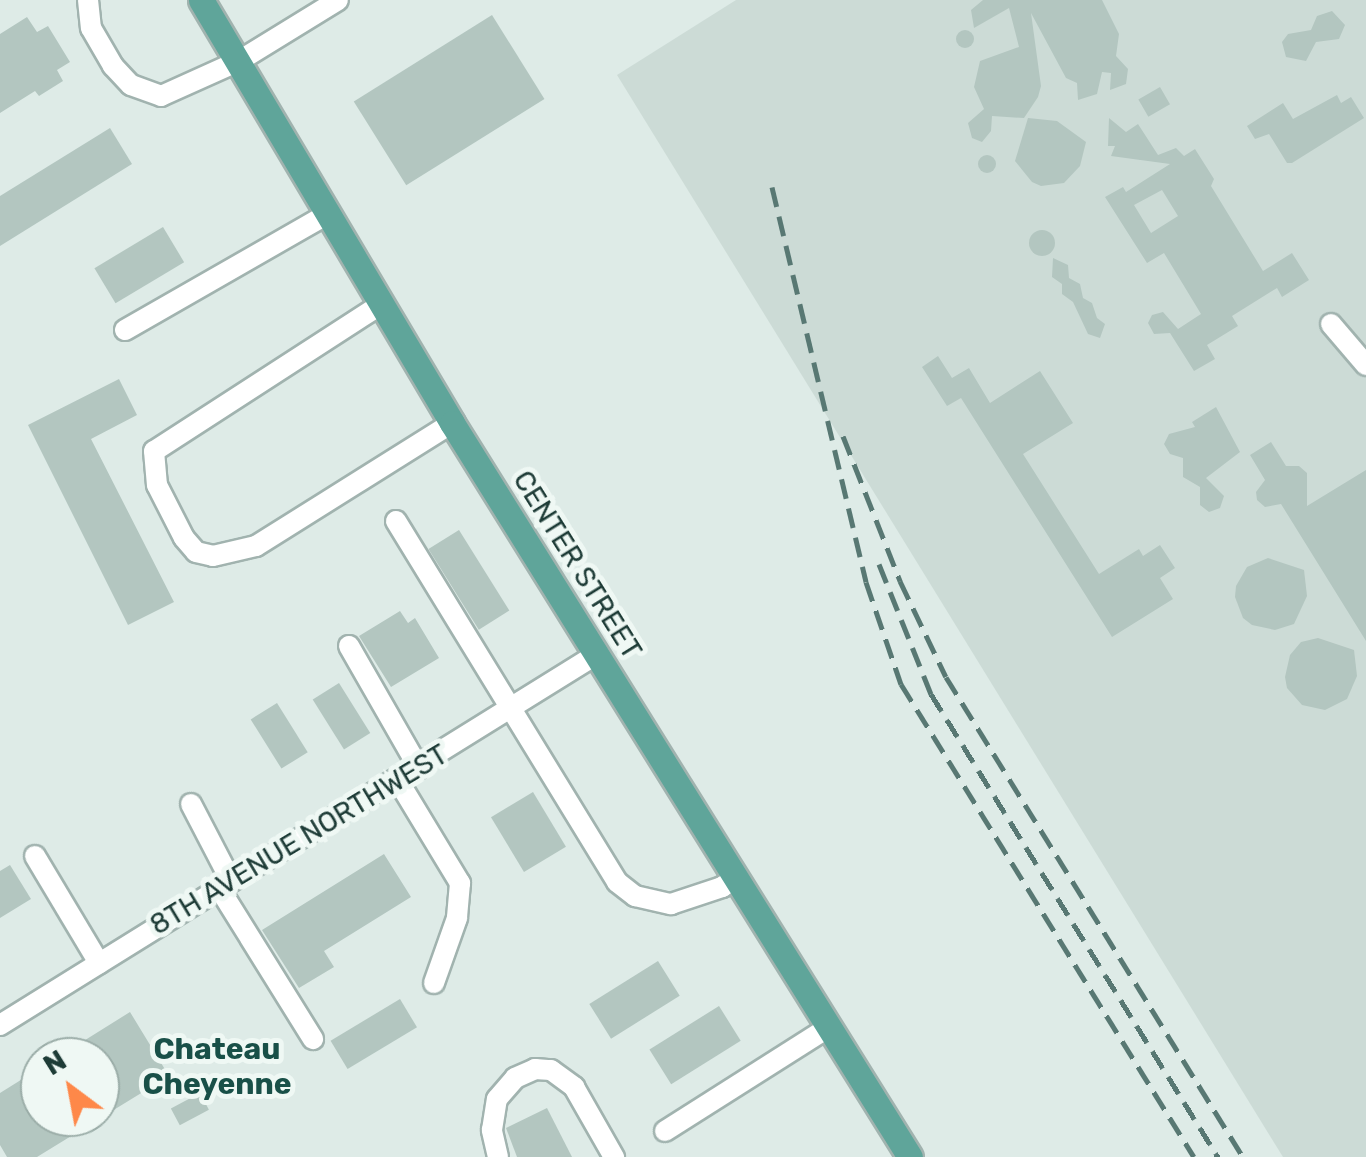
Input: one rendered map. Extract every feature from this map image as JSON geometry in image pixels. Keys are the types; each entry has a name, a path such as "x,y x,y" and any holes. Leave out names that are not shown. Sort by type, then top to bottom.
{"main road":[{"name":"CENTER STREET","path":"201,0 452,423 910,1157"}],"street":[{"path":"88,0 91,28 112,66 131,85 161,96 239,61 338,0"},
{"path":"125,330 329,213"},
{"path":"380,305 154,451 157,485 184,538 196,552 213,556 256,546 452,423"},
{"path":"1331,324 1366,365"},
{"path":"396,521 617,882 635,896 670,904 736,878"},
{"path":"349,646 419,768"},
{"name":"8TH AVENUE NORTHWEST","path":"0,1025 597,654"},
{"path":"398,779 460,882 458,918 434,984"},
{"path":"191,804 225,885 313,1040"},
{"path":"34,856 99,963"},
{"path":"664,1131 828,1027"},
{"path":"498,1157 492,1130 497,1099 515,1078 535,1069 551,1070 574,1087 614,1157"}],"shaded area":[{"path":"736,0 1366,0 1366,1157 1283,1157 617,75"}],"building":[{"path":"983,0 1102,0 1119,34 1116,56 1128,69 1126,84 1110,90 1111,73 1102,72 1097,94 1078,100 1077,83 1066,78 1031,13 1041,86 1038,97 1024,118 992,116 991,131 982,142 972,138 968,123 984,109 974,87 980,61 1019,47 1009,8 974,28 971,10"},
{"path":"1332,11 1345,25 1339,39 1316,42 1306,61 1286,57 1282,42 1288,34 1311,30 1317,16"},
{"path":"492,15 544,99 406,185 354,101"},
{"path":"27,17 37,32 48,26 70,62 57,70 63,81 39,96 35,91 0,113 0,34"},
{"path":"965,30 974,39 965,48 956,39"},
{"path":"1160,87 1170,104 1148,117 1138,100"},
{"path":"1337,95 1341,103 1351,97 1364,118 1292,163 1287,163 1269,134 1255,139 1247,126 1283,103 1293,119"},
{"path":"1028,118 1057,121 1086,142 1080,166 1064,183 1041,186 1032,182 1015,161"},
{"path":"1109,118 1126,132 1138,124 1158,155 1176,148 1184,156 1195,149 1214,179 1211,186 1263,271 1292,253 1309,280 1282,297 1277,288 1232,316 1238,326 1207,345 1215,359 1194,371 1170,333 1154,334 1148,323 1152,315 1163,312 1178,329 1201,314 1164,253 1147,263 1105,197 1123,187 1126,192 1170,164 1111,156 1115,146 1108,146","holes":["1162,190 1178,216 1151,233 1134,205"]},
{"path":"110,128 132,164 0,246 0,196"},
{"path":"987,155 994,157 994,171 987,173 980,171 978,164 980,157"},
{"path":"163,227 184,262 116,303 94,268"},
{"path":"1042,230 1051,234 1055,243 1051,252 1042,256 1033,252 1029,243 1033,234"},
{"path":"1053,258 1068,265 1069,278 1080,284 1083,298 1092,303 1097,318 1105,324 1100,338 1088,334 1073,302 1062,294 1062,284 1052,277"},
{"path":"938,356 952,378 969,368 990,403 1040,371 1073,423 1023,454 1099,574 1139,549 1143,556 1160,545 1175,568 1160,578 1173,599 1112,637 961,398 947,406 922,367"},
{"path":"119,379 137,415 91,439 174,602 128,625 28,425"},
{"path":"1216,407 1240,452 1206,478 1224,496 1220,508 1209,512 1200,505 1200,487 1183,477 1183,458 1170,454 1164,444 1169,434 1195,427 1192,422"},
{"path":"1271,442 1286,466 1299,466 1307,473 1307,506 1366,470 1366,641 1281,504 1265,507 1257,500 1256,492 1265,480 1250,455"},
{"path":"459,530 509,611 479,630 428,549"},
{"path":"1268,558 1304,570 1307,596 1294,624 1275,630 1252,625 1243,618 1235,597 1236,586 1247,567"},
{"path":"400,611 408,623 415,618 439,658 391,687 359,636"},
{"path":"1318,638 1354,650 1357,676 1347,699 1325,710 1302,705 1287,688 1285,677 1290,655 1301,642"},
{"path":"339,683 370,733 344,749 313,699"},
{"path":"277,703 308,752 281,769 251,719"},
{"path":"533,792 566,847 524,872 491,817"},
{"path":"384,854 411,897 324,951 334,967 299,988 262,930"},
{"path":"10,865 31,899 0,918 0,871"},
{"path":"658,961 680,996 611,1039 589,1004"},
{"path":"400,999 417,1027 348,1069 331,1041"},
{"path":"719,1006 741,1041 671,1084 649,1049"},
{"path":"130,1012 169,1076 120,1106 120,1037 90,1037"},
{"path":"20,1080 20,1137 70,1137 37,1157 7,1157 0,1145 0,1093"},
{"path":"200,1093 209,1110 180,1125 171,1108"},
{"path":"547,1108 572,1157 517,1157 506,1128"}],"railway":[{"path":"772,187 866,582 901,684 1194,1157"},
{"path":"843,436 900,581 946,677 1243,1157"},
{"path":"879,564 931,694 1218,1157"}],"district":[{"name":"Chateau Cheyenne","path":"217,1066"}]}
